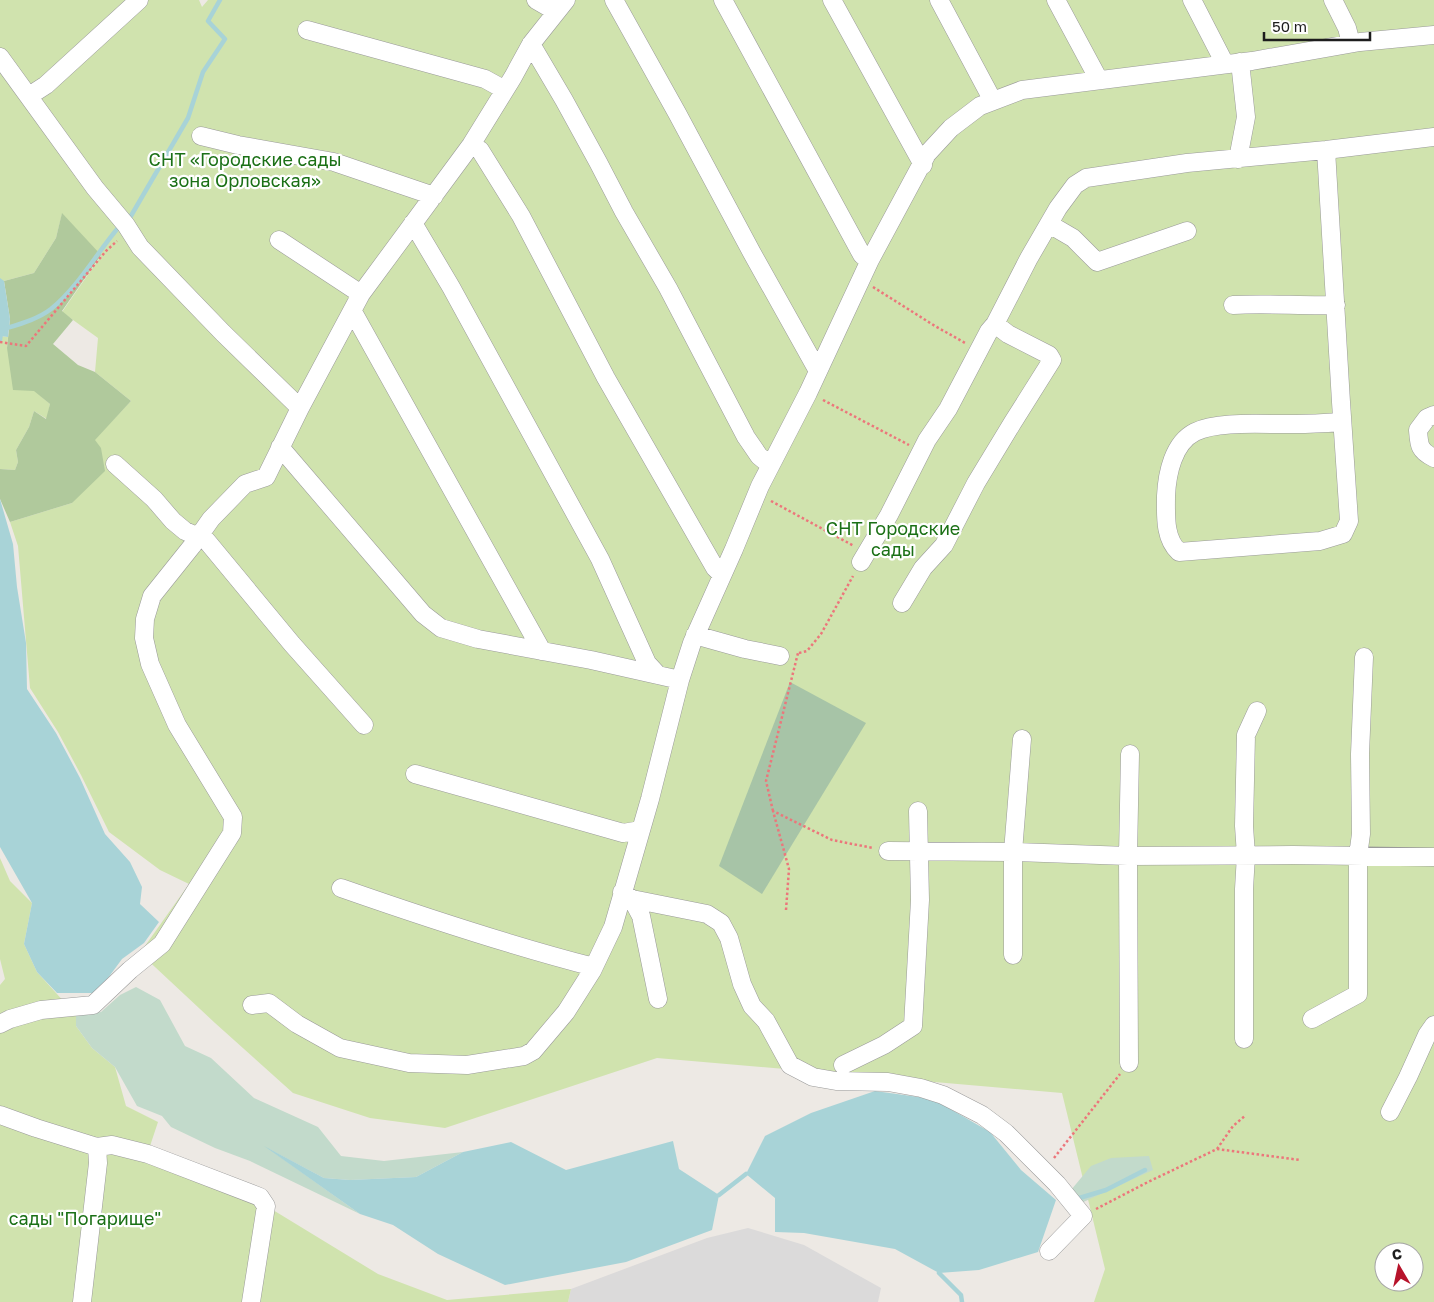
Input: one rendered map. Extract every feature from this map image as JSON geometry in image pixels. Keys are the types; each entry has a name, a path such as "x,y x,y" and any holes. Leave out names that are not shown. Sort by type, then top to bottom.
{"street":[{"path":"29,96 46,85 139,0"},
{"path":"0,1024 10,1019 41,1010 92,1005 162,944 232,833 233,817 177,724 150,664 144,638 145,619 152,596 211,519 245,484 266,477 300,408 361,294 471,146 531,44 560,6 536,0"},
{"path":"614,0 818,371"},
{"path":"723,0 862,255 870,260"},
{"path":"832,0 923,165"},
{"path":"939,0 994,101"},
{"path":"1056,0 1099,80"},
{"path":"1192,0 1232,63 1246,116 1238,159"},
{"path":"1333,0 1347,28 1351,43"},
{"path":"306,30 485,79 505,90"},
{"path":"252,1005 269,1003 297,1024 340,1048 409,1063 467,1065 524,1056 533,1051 566,1012 594,967 627,896 640,830 650,799 680,680 695,635 770,465 808,393 870,260 910,185 923,165 927,154 951,128 980,106 1022,90 1232,63 1351,43 1434,35"},
{"path":"531,44 668,288 746,437 759,456 770,465"},
{"path":"0,57 95,188 129,229 140,247 223,333 300,408"},
{"path":"201,136 238,145 334,162 434,196"},
{"path":"864,558 889,515 921,452 948,409 989,331 995,324 1029,258 1075,185 1086,178 1186,163 1326,150 1434,137"},
{"path":"471,146 480,150 521,216 611,387 715,568 722,575"},
{"path":"1326,150 1349,521 1342,534 1320,541 1210,551 1180,552 1173,546 1167,530 1166,494 1171,462 1182,444 1194,432 1215,426 1342,422"},
{"path":"414,223 600,559 647,663 658,675"},
{"path":"1049,224 1073,238 1097,262 1187,231"},
{"path":"279,240 361,294"},
{"path":"1233,305 1336,305"},
{"path":"353,312 542,651"},
{"path":"902,603 923,568 944,545 999,445 1052,360 1049,355 1008,334 995,324"},
{"path":"1434,415 1427,418 1418,430 1419,444 1424,454 1434,458"},
{"path":"280,447 423,614 441,628 478,639 680,680"},
{"path":"115,464 154,498 174,521 198,538 206,540 292,644 364,725"},
{"path":"695,635 780,656"},
{"path":"1312,1019 1358,994 1358,856 1364,657"},
{"path":"1244,1039 1246,735 1257,711"},
{"path":"1013,955 1013,852 1022,739"},
{"path":"1129,1063 1128,856 1130,754"},
{"path":"415,774 623,833 640,830"},
{"path":"843,1065 884,1045 913,1026 920,900 918,811"},
{"path":"888,851 1013,852 1128,856 1434,857"},
{"path":"341,888 427,918 550,956 594,967"},
{"path":"627,896 641,916 658,999"},
{"path":"627,896 707,914 721,923 729,938 742,984 752,1006 766,1021 790,1065 813,1077 836,1082 888,1082 921,1088 943,1095 982,1115 1006,1133 1057,1184 1083,1216 1049,1251"},
{"path":"1390,1112 1427,1035 1434,1025"},
{"path":"0,1115 97,1147 112,1146 148,1154 260,1198 266,1206 251,1302"},
{"path":"82,1302 98,1163 97,1147"}],"path":[{"path":"0,342 26,346 106,251 129,229"},
{"path":"862,279 934,326 979,351"},
{"path":"808,393 921,452"},
{"path":"757,493 864,558 821,634 807,651 780,656"},
{"path":"786,910 789,869 766,781 798,653"},
{"path":"773,811 832,840 888,851"},
{"path":"1044,1171 1129,1063"},
{"path":"1083,1216 1216,1149 1232,1126 1246,1115"},
{"path":"1216,1149 1300,1160"}],"shaded area":[{"path":"748,1228 804,1245 881,1288 878,1302 568,1302 571,1289 707,1238"}],"green space":[{"name":"СНТ Городские сады","path":"0,0 199,0 202,7 208,0 1434,0 1434,1302 1094,1302 1105,1269 1062,1093 657,1058 445,1128 370,1118 293,1093 140,953 189,884 160,870 109,832 58,732 30,688 18,546 10,522 72,503 94,440 131,401 95,372 98,338 62,312 101,256 62,214 56,238 34,273 0,282"},
{"path":"62,213 101,255 62,311 73,320 53,344 78,365 95,372 131,401 95,440 101,448 105,471 72,503 10,522 0,499 0,469 15,470 18,462 16,450 29,427 34,411 46,419 50,404 34,391 13,390 7,348 10,319 4,281 34,273 56,238"},
{"path":"0,336 8,337 7,348 34,390 50,404 47,419 34,411 29,427 16,450 18,462 15,470 0,469"},
{"path":"790,682 866,723 762,894 719,866"},
{"name":"сады \"Погарище\"","path":"0,858 10,881 32,903 24,944 37,972 76,1015 76,1026 92,1048 115,1067 126,1106 158,1122 146,1158 253,1201 261,1207 245,1302 0,1302 0,985 5,979 0,959"},
{"path":"136,987 160,1000 185,1046 211,1058 254,1098 318,1127 341,1156 384,1161 463,1152 416,1177 350,1180 324,1178 269,1149 360,1214 250,1161 215,1148 171,1127 162,1116 137,1106 115,1067 92,1048 76,1026 76,1015 101,1012 120,995"},
{"path":"1149,1156 1153,1170 1079,1204 1071,1190 1091,1166 1111,1158"},
{"path":"273,1210 378,1274 447,1300 571,1289 568,1302 256,1302"}],"water":[{"path":"0,278 4,281 10,319 8,337 0,336"},
{"path":"0,499 13,544 17,587 26,643 27,689 56,733 80,778 105,834 130,862 142,887 140,904 159,922 144,943 122,959 97,993 57,993 37,972 24,944 32,903 0,847"},
{"path":"875,1091 933,1099 990,1132 1021,1170 1056,1200 1038,1252 979,1270 939,1273 895,1249 804,1233 775,1232 775,1198 746,1174 765,1136 811,1113"},
{"path":"673,1141 679,1169 719,1195 712,1230 626,1262 505,1285 438,1254 393,1225 360,1214 264,1146 324,1178 350,1180 416,1177 463,1152 511,1142 566,1170"}],"waterway":[{"path":"128,221 188,118 203,72 225,39 208,21 220,0"},
{"path":"4,329 35,318 51,309 70,291 110,238 121,227"},
{"path":"0,340 1,332"},
{"path":"1076,1199 1106,1190 1145,1170"},
{"path":"719,1195 746,1174"},
{"path":"939,1273 961,1295 962,1302"}],"park label":[{"name":"СНТ «Городские сады зона Орловская»","path":"245,169"}]}
